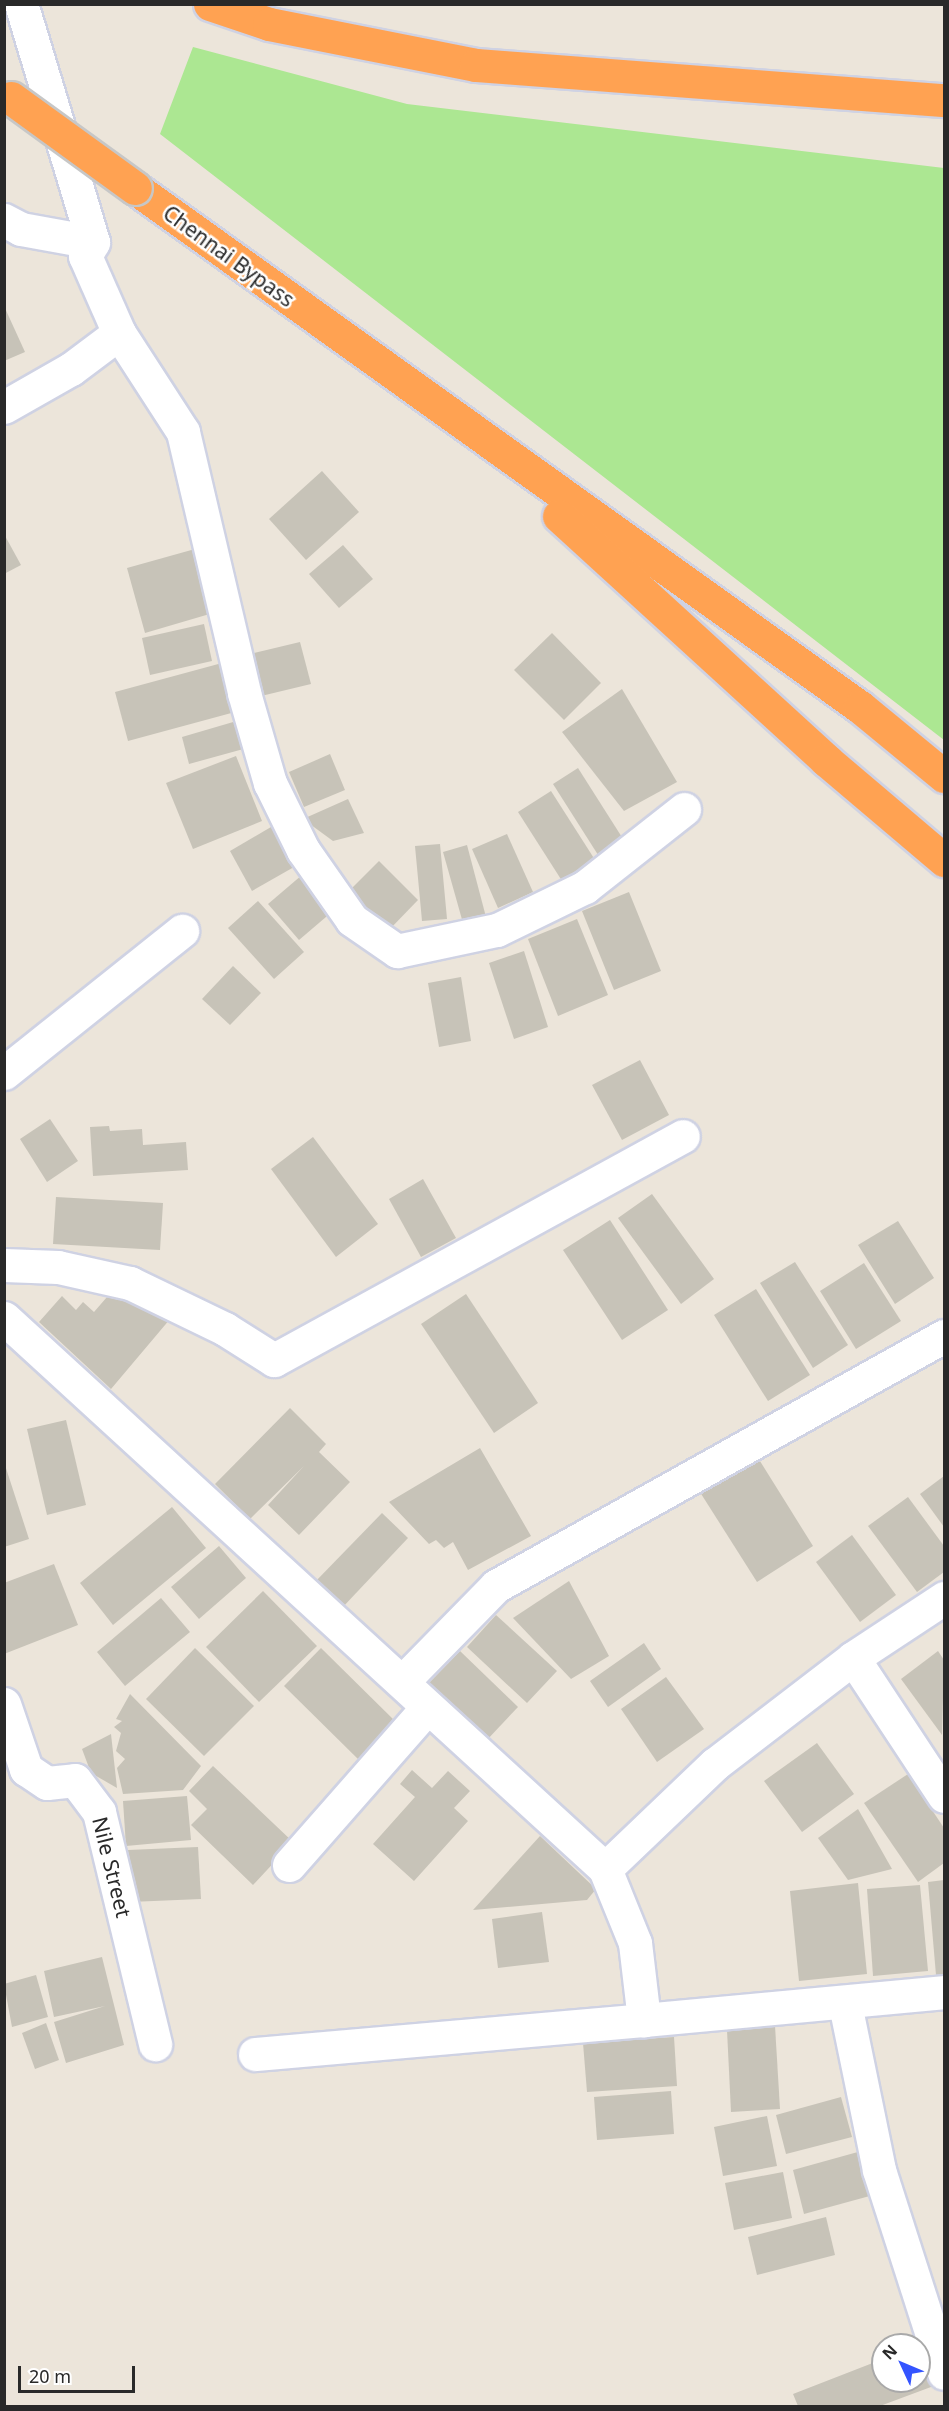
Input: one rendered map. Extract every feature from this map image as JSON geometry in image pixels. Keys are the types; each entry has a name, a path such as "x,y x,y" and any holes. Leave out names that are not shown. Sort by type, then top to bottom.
{"highway":[{"path":"210,4 269,24 476,65 945,100"},
{"name":"Chennai Bypass","path":"8,95 454,419"},
{"path":"454,419 860,707 945,776"},
{"path":"454,419 826,760 945,860"}],"street":[{"path":"21,4 93,242 84,256 120,333 183,432 244,693 270,783 303,850 352,920 397,951 497,930 585,887 684,809"},
{"path":"4,220 21,229 93,242"},
{"path":"4,407 71,369 120,333"},
{"path":"4,1072 182,931"},
{"path":"4,1265 58,1267 130,1283 225,1329 274,1360 683,1136"},
{"path":"4,1318 605,1869 635,1943 644,2020"},
{"path":"402,1682 496,1586 945,1336"},
{"path":"605,1869 715,1764 854,1658 945,1598"},
{"path":"854,1658 945,1796"},
{"name":"Nile Street","path":"4,1704 26,1768 46,1783 75,1780 99,1812 155,2044"},
{"path":"289,1865 428,1707"},
{"path":"255,2054 845,2004 945,1992"},
{"path":"845,2004 879,2170 945,2373"}],"green space":[{"path":"193,47 407,104 944,168 944,740 160,134"}],"building":[{"path":"4,306 25,352 4,361"},
{"path":"322,471 359,512 306,560 269,519"},
{"path":"4,534 21,565 4,574"},
{"path":"343,545 373,579 339,608 309,574"},
{"path":"195,549 213,613 145,633 127,568"},
{"path":"204,624 212,661 150,675 142,638"},
{"path":"552,633 601,683 564,720 514,670"},
{"path":"300,642 311,684 257,697 246,655"},
{"path":"222,663 235,712 128,741 115,692"},
{"path":"622,689 677,782 624,811 562,732"},
{"path":"240,720 247,748 189,764 182,737"},
{"path":"330,754 345,790 304,807 289,772"},
{"path":"236,756 262,821 193,849 166,783"},
{"path":"578,768 625,842 600,858 553,784"},
{"path":"551,791 597,863 564,884 518,812"},
{"path":"348,799 364,833 333,841 303,819"},
{"path":"271,827 294,867 252,891 230,851"},
{"path":"507,834 533,892 498,908 472,849"},
{"path":"440,844 447,919 422,921 415,846"},
{"path":"467,845 486,917 463,923 443,852"},
{"path":"379,861 418,900 387,932 347,893"},
{"path":"302,875 333,911 299,940 268,904"},
{"path":"629,892 661,971 614,990 582,911"},
{"path":"258,901 304,952 274,979 228,928"},
{"path":"577,919 608,995 558,1016 528,939"},
{"path":"524,951 548,1027 514,1039 489,963"},
{"path":"233,966 261,993 230,1025 202,999"},
{"path":"461,977 471,1041 439,1047 428,983"},
{"path":"640,1060 669,1115 622,1140 592,1085"},
{"path":"50,1119 78,1161 47,1182 20,1139"},
{"path":"109,1126 110,1131 142,1129 143,1145 186,1142 188,1170 93,1176 90,1127"},
{"path":"313,1137 378,1224 336,1257 271,1169"},
{"path":"423,1179 456,1238 421,1257 389,1199"},
{"path":"652,1194 714,1279 681,1304 618,1218"},
{"path":"56,1197 163,1203 160,1250 53,1244"},
{"path":"610,1220 668,1310 622,1340 563,1250"},
{"path":"898,1221 934,1278 895,1304 858,1245"},
{"path":"795,1262 848,1345 813,1368 760,1283"},
{"path":"864,1263 901,1321 856,1349 820,1291"},
{"path":"756,1289 810,1375 768,1401 714,1315"},
{"path":"466,1294 538,1403 494,1433 421,1324"},
{"path":"62,1296 76,1310 83,1302 94,1312 107,1297 176,1312 111,1389 39,1322"},
{"path":"290,1408 326,1444 319,1452 350,1482 299,1535 268,1505 304,1466 250,1519 215,1484"},
{"path":"66,1420 86,1505 47,1515 27,1429"},
{"path":"480,1448 531,1536 468,1570 453,1542 444,1548 436,1540 429,1544 389,1502"},
{"path":"755,1453 813,1546 757,1582 698,1489"},
{"path":"4,1462 29,1539 4,1547"},
{"path":"944,1476 944,1527 920,1494"},
{"path":"908,1497 944,1546 944,1572 917,1592 868,1526"},
{"path":"172,1507 206,1548 113,1625 80,1583"},
{"path":"382,1513 408,1538 341,1609 314,1583"},
{"path":"852,1535 896,1595 860,1622 816,1562"},
{"path":"219,1546 246,1578 199,1619 171,1587"},
{"path":"54,1564 78,1625 4,1654 4,1583"},
{"path":"569,1581 609,1656 571,1679 513,1618"},
{"path":"263,1591 317,1646 259,1702 206,1647"},
{"path":"161,1598 190,1632 125,1686 97,1652"},
{"path":"496,1615 557,1671 527,1703 467,1647"},
{"path":"644,1643 661,1669 608,1707 590,1681"},
{"path":"195,1648 254,1706 204,1756 146,1699"},
{"path":"321,1648 397,1723 360,1761 284,1686"},
{"path":"460,1651 518,1707 485,1742 427,1685"},
{"path":"938,1651 944,1660 942,1735 901,1679"},
{"path":"666,1677 704,1729 657,1762 621,1709"},
{"path":"130,1694 201,1766 183,1790 123,1794 117,1768 125,1759 116,1751 121,1733 114,1727 122,1721 116,1719"},
{"path":"111,1734 117,1788 91,1773 82,1749"},
{"path":"817,1743 854,1794 802,1832 764,1781"},
{"path":"213,1766 293,1842 253,1885 191,1825 207,1809 189,1791"},
{"path":"412,1770 432,1788 448,1771 470,1791 454,1808 468,1821 414,1881 373,1844 415,1797 400,1784"},
{"path":"908,1774 944,1828 944,1863 918,1882 864,1803"},
{"path":"187,1796 191,1840 126,1846 123,1801"},
{"path":"858,1809 892,1869 848,1880 818,1838"},
{"path":"540,1836 596,1889 587,1900 473,1910"},
{"path":"198,1847 201,1899 130,1902 128,1850"},
{"path":"944,1880 944,1975 936,1975 928,1882"},
{"path":"858,1883 867,1974 799,1981 790,1891"},
{"path":"920,1885 928,1971 873,1976 867,1889"},
{"path":"542,1912 549,1962 498,1968 492,1919"},
{"path":"102,1957 124,2045 66,2063 54,2022 105,2006 54,2017 44,1971"},
{"path":"36,1975 48,2017 12,2027 4,1984"},
{"path":"46,2023 59,2060 35,2069 22,2033"},
{"path":"775,2026 780,2109 731,2112 727,2030"},
{"path":"674,2037 677,2086 587,2092 583,2043"},
{"path":"671,2091 674,2134 597,2140 594,2097"},
{"path":"841,2097 852,2137 786,2154 776,2115"},
{"path":"767,2116 777,2166 723,2176 714,2127"},
{"path":"865,2150 877,2194 804,2214 793,2170"},
{"path":"783,2172 792,2218 734,2230 725,2183"},
{"path":"826,2217 835,2255 757,2275 748,2237"},
{"path":"871,2364 871,2393 915,2393 880,2406 798,2406 793,2394"},
{"path":"931,2368 939,2384 931,2387"}]}
